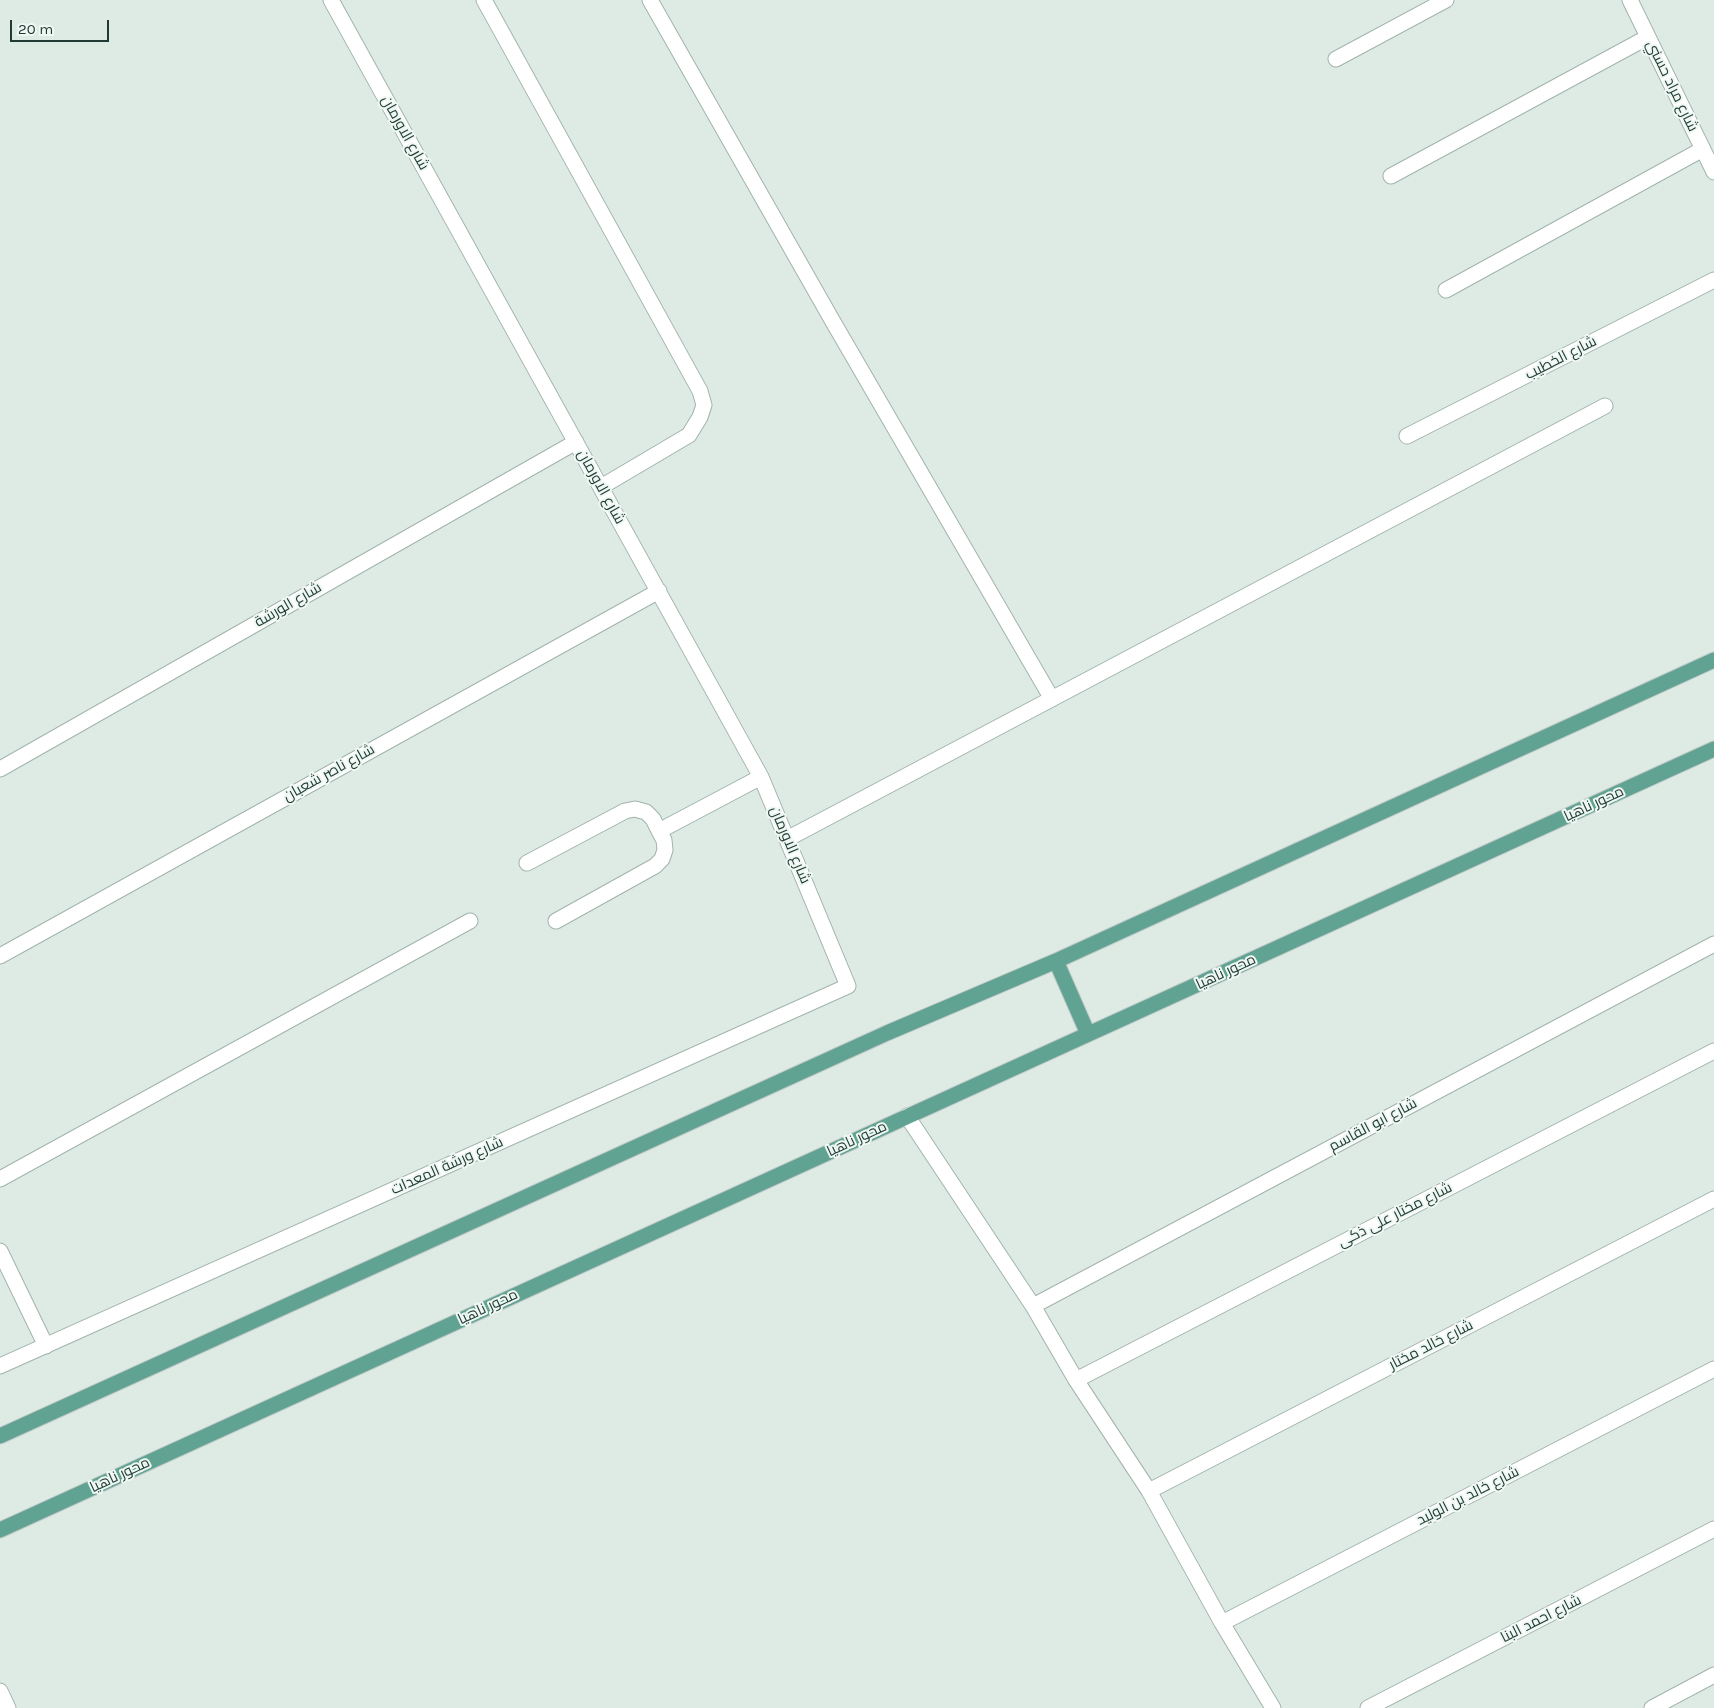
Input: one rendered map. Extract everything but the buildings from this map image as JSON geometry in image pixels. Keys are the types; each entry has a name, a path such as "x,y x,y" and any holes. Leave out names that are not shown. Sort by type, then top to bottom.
{"main road":[{"path":"0,1436 887,1034 1056,961 1714,660"},
{"name":"محور ناهيا","path":"0,1530 1714,749"},
{"path":"1056,961 1088,1034"}],"street":[{"name":"شارع الاورمان","path":"331,0 761,777 848,986"},
{"path":"484,0 700,391 704,405 700,417 689,435 601,487"},
{"path":"650,0 832,320 1052,699"},
{"path":"1336,59 1446,0"},
{"name":"شارع مراد حسني","path":"1630,0 1714,172"},
{"path":"1391,176 1648,37"},
{"path":"1446,290 1703,149"},
{"name":"شارع الخطيب","path":"1407,436 1714,280"},
{"path":"787,839 1605,406"},
{"name":"شارع الورشة","path":"0,769 576,442"},
{"name":"شارع ناصر شعبان","path":"0,956 659,591"},
{"path":"659,830 761,777"},
{"path":"526,863 625,811 635,809 646,812 653,819 659,830 664,840 665,850 662,859 655,866 556,921"},
{"path":"0,1179 470,921"},
{"name":"شارع ابو القاسم","path":"1033,1306 1714,944"},
{"name":"شارع ورشة المعدات","path":"0,1366 848,986"},
{"name":"شارع مختار على ذكى","path":"1076,1380 1714,1050"},
{"path":"907,1116 1033,1306 1076,1380 1149,1491 1222,1622 1273,1708"},
{"name":"شارع خالد مختار","path":"1149,1491 1714,1199"},
{"path":"0,1252 46,1346"},
{"name":"شارع خالد بن الوليد","path":"1222,1622 1714,1369"},
{"name":"شارع احمد البنا","path":"1368,1708 1714,1530"},
{"path":"1652,1708 1714,1675"},
{"path":"0,1691 8,1708"}]}
